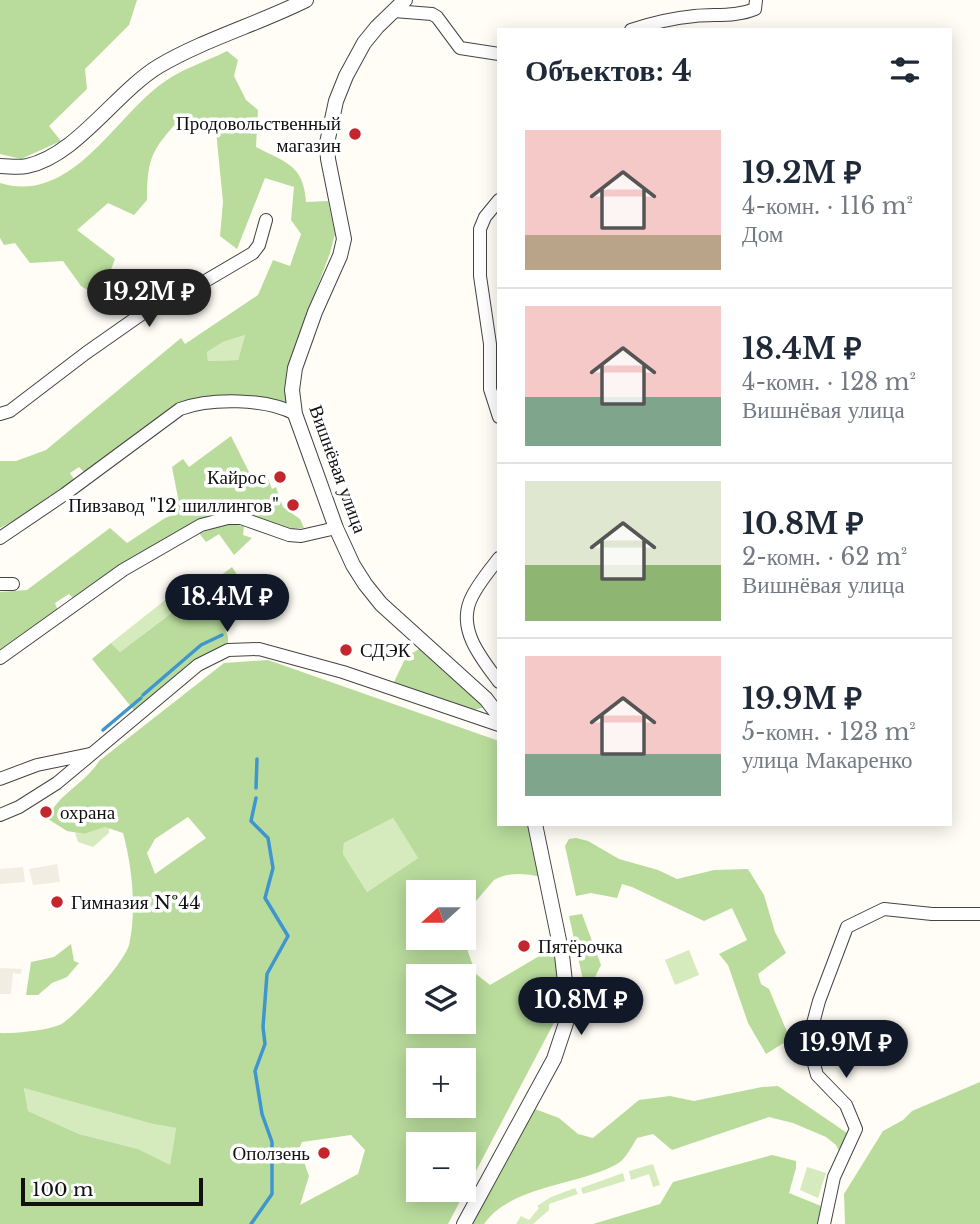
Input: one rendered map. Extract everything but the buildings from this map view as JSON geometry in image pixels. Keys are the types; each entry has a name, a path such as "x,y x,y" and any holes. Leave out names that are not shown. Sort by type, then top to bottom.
{"street":[{"path":"0,166 24,167 45,161 79,135 141,78 158,67 306,0"},
{"path":"636,28 653,22 695,16 743,14 755,9 757,0"},
{"path":"400,5 437,17 460,48 497,54"},
{"name":"Вишнёвая улица","path":"400,5 364,43 336,101 327,143 344,239 340,256 315,312 295,368 292,390 295,414 336,528 353,565 381,604 486,699 497,713"},
{"path":"497,202 485,217 480,229 480,276 489,344 490,388 497,411"},
{"path":"0,414 10,411 96,345 146,311 168,303 253,253 259,245 266,220"},
{"path":"0,538 180,409 199,402 229,402 272,405 295,414"},
{"path":"0,658 123,569 201,524 241,518 289,535 301,536 336,528"},
{"path":"497,561 471,599 467,622 474,646 497,679"},
{"path":"0,816 57,783 198,665 228,650 259,649 327,667 497,724"},
{"path":"0,779 37,765 94,753"},
{"path":"464,1224 554,1059 566,1023 562,955 535,826"},
{"path":"824,1224 834,1178 856,1129 846,1105 817,1075 807,1042 847,928 884,909 932,914 980,914"}],"green space":[{"path":"0,0 137,0 129,25 85,69 87,89 49,126 61,141 21,159 0,154"},
{"path":"227,51 238,60 234,76 246,100 258,110 256,147 284,161 297,172 306,202 328,201 335,234 289,363 287,385 291,409 244,398 220,396 184,402 155,420 86,474 79,467 70,473 75,481 0,528 0,461 16,461 46,450 181,338 185,344 258,295 273,260 290,266 301,234 291,220 294,187 265,178 237,249 220,236 223,202 216,131 180,119 153,155 148,174 147,200 134,215 108,203 77,230 115,259 100,298 81,286 63,261 30,263 15,243 4,245 0,238 0,183 26,186 49,181 70,170 164,82","holes":["245,335 238,360 208,361 207,352 223,342"]},
{"path":"245,335 238,360 208,361 207,352 223,342"},
{"path":"231,436 250,474 266,473 272,489 276,487 283,507 300,519 304,528 289,529 228,513 75,600 69,594 55,603 58,611 0,654 0,592 27,590 110,528 127,543 177,513 178,498 172,467 183,459 189,467"},
{"path":"229,524 244,526 243,535 252,538 234,555 219,534 206,542 199,533"},
{"path":"232,567 242,582 241,592 221,594 228,649 138,715 92,659 111,643 120,652"},
{"path":"179,589 188,600 120,652 111,643"},
{"path":"422,647 487,707 472,710 393,684 406,657"},
{"path":"268,660 497,740 497,826 528,826 541,877 517,874 494,880 476,901 476,880 406,880 406,950 467,950 472,964 406,964 406,1034 476,1034 476,974 490,985 546,952 552,953 556,962 558,1015 476,1171 476,1132 406,1132 406,1202 460,1202 448,1224 0,1224 0,1033 42,1030 63,1023 110,975 129,945 133,917 132,888 123,833 105,827 84,834 67,831 48,819 64,796 99,761 224,663","holes":["188,817 206,838 155,874 147,853 155,839","393,818 418,858 367,892 343,854 344,843","24,1088 176,1128 170,1165 138,1149 79,1134 28,1111","351,1135 365,1150 358,1174 300,1205 309,1176 304,1162 294,1160 302,1142"]},
{"path":"393,818 418,858 367,892 343,854 344,843"},
{"path":"109,828 109,833 93,847 78,842 75,833 84,834"},
{"path":"569,839 588,841 619,859 658,870 677,879 714,870 748,869 764,895 775,932 786,953 758,974 761,984 769,989 790,1039 766,1054 748,1023 728,965 719,954 747,940 732,908 704,921 622,884 617,898 591,893 576,896 565,846"},
{"path":"582,914 601,965 592,983 583,980 569,916"},
{"path":"71,944 74,961 79,963 67,977 52,983 38,995 26,995 31,962 54,957"},
{"path":"689,950 699,975 675,985 665,960"},
{"path":"980,1082 980,1224 845,1224 844,1194 883,1131 903,1120 912,1111"},
{"path":"778,1086 847,1133 841,1155 836,1145 826,1137 793,1123 769,1117 672,1150 653,1134 637,1138 626,1156 617,1164 528,1194 496,1211 484,1224 470,1224 535,1109 559,1118 578,1134 593,1138 639,1100 670,1096 694,1101"},
{"path":"24,1087 153,1124 176,1128 170,1166 138,1149 79,1134 28,1111"},
{"path":"772,1155 796,1161 789,1193 821,1206 817,1224 593,1224 660,1204 673,1182"},
{"path":"653,1164 660,1185 653,1187 649,1174 631,1180 629,1171"},
{"path":"807,1167 826,1173 818,1198 800,1190"},
{"path":"623,1173 625,1181 583,1194 581,1188"},
{"path":"575,1188 578,1194 549,1204 549,1210 533,1224 516,1224 521,1216 529,1220 539,1208 537,1206 551,1197"}],"shaded area":[{"path":"57,864 60,882 33,885 29,869"},
{"path":"23,867 25,882 0,884 0,869"},
{"path":"0,968 22,969 21,974 13,973 11,994 0,994"}],"waterway":[{"path":"143,695 201,645 222,635"},
{"path":"103,730 141,698"},
{"path":"256,788 257,759"},
{"path":"251,1224 272,1194 272,1142 262,1114 255,1071 265,1044 263,1027 267,974 288,936 265,898 273,868 268,838 251,821 256,798"}],"place":[{"name":"Продовольственный магазин","path":"355,134"},
{"name":"Кайрос","path":"280,477"},
{"name":"Пивзавод \"12 шиллингов\"","path":"293,505"},
{"name":"СДЭК","path":"346,650"},
{"name":"охрана","path":"46,812"},
{"name":"Гимназия №44","path":"57,902"},
{"name":"Пятёрочка","path":"524,946"},
{"name":"Оползень","path":"324,1153"}]}
